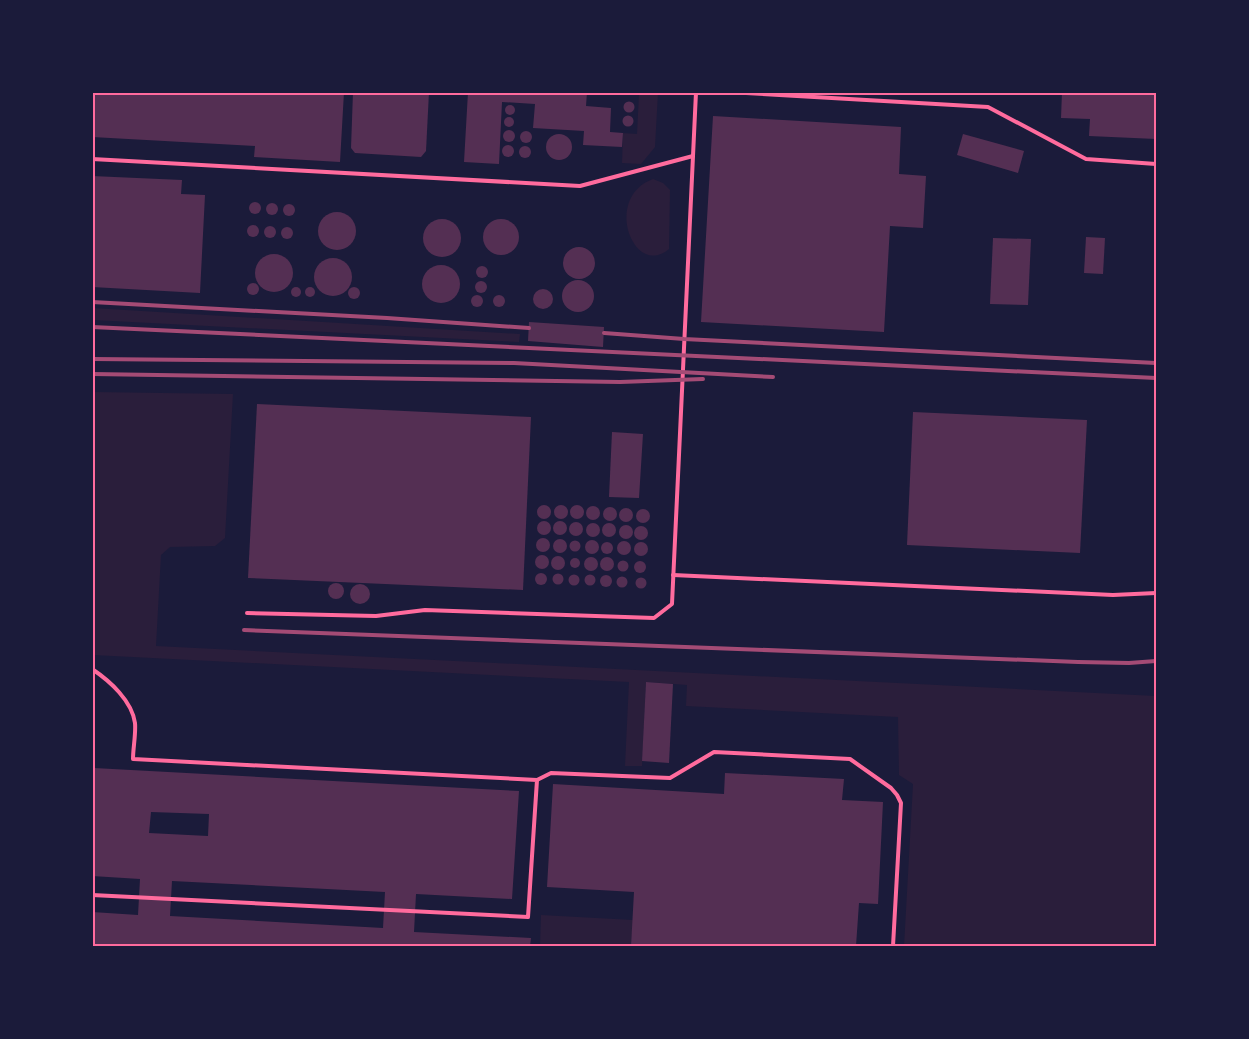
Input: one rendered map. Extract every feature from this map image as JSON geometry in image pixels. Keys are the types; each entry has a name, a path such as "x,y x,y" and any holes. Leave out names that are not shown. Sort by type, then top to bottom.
{"lane":[{"path":"247,613 376,616 425,610 654,618 672,604 696,92"},
{"path":"728,92 988,107 1086,159 1156,164"},
{"path":"92,159 580,186 693,156"},
{"path":"673,575 1113,595 1156,593"},
{"path":"92,669 104,677 124,698 135,723 133,759 537,780 551,773 670,778 714,752 850,759 891,788 898,795 901,803 893,946"},
{"path":"92,895 528,917 537,780"}],"shaded area":[{"path":"639,93 658,93 655,147 641,164 622,163 623,133 637,134"},
{"path":"653,179 663,183 670,190 669,249 656,255 645,253 635,245 629,232 626,217 629,202 638,189"},
{"path":"93,308 520,334 519,342 93,320"},
{"path":"92,392 233,394 225,538 215,546 170,547 161,555 156,646 1156,696 1156,946 904,946 913,784 899,775 898,717 686,706 687,685 646,682 642,766 625,766 629,682 93,655"},
{"path":"541,915 633,920 631,946 540,946"}],"building":[{"path":"92,92 344,92 340,162 254,157 255,146 92,137"},
{"path":"353,92 429,92 426,151 421,157 355,153 351,148"},
{"path":"468,92 587,92 586,106 611,108 610,132 623,133 622,147 583,145 584,131 533,128 535,104 502,102 499,164 464,162"},
{"path":"1062,92 1156,92 1156,139 1089,136 1090,119 1061,118"},
{"path":"627,102 631,102 634,107 633,111 627,112 624,109 624,105"},
{"path":"510,105 515,110 510,115 505,110"},
{"path":"628,115 634,121 628,127 622,121"},
{"path":"713,116 901,127 899,174 926,176 923,228 890,226 884,332 701,322"},
{"path":"509,117 514,122 509,127 504,122"},
{"path":"509,130 515,136 509,142 503,136"},
{"path":"526,131 532,137 526,143 520,137"},
{"path":"559,134 568,138 572,147 568,156 559,160 550,156 546,147 550,138"},
{"path":"963,134 1024,151 1018,173 957,155"},
{"path":"508,145 514,151 508,157 502,151"},
{"path":"525,146 531,152 525,158 519,152"},
{"path":"92,176 182,180 181,194 205,195 200,293 92,287"},
{"path":"255,202 261,208 255,214 249,208"},
{"path":"272,203 278,209 272,215 266,209"},
{"path":"289,204 295,210 289,216 283,210"},
{"path":"337,212 351,217 356,231 351,245 337,250 323,245 318,231 323,217"},
{"path":"442,219 449,220 455,225 460,231 460,245 455,251 449,256 442,257 435,256 429,251 424,245 423,238 424,231 429,225 435,220"},
{"path":"501,219 508,220 514,224 518,230 518,244 514,250 508,254 501,255 494,254 488,250 484,244 483,237 484,230 488,224 494,220"},
{"path":"253,225 259,231 253,237 247,231"},
{"path":"270,226 276,232 270,238 264,232"},
{"path":"287,227 293,233 287,239 281,233"},
{"path":"1086,237 1105,238 1103,274 1084,273"},
{"path":"993,238 1031,239 1028,305 990,304"},
{"path":"579,247 590,252 595,263 590,274 579,279 568,274 563,263 568,252"},
{"path":"274,254 288,259 293,273 288,287 274,292 260,287 255,273 260,259"},
{"path":"333,258 347,263 352,277 347,291 333,296 319,291 314,277 319,263"},
{"path":"441,265 455,270 460,284 455,298 441,303 427,298 422,284 427,270"},
{"path":"482,266 488,272 482,278 476,272"},
{"path":"578,280 589,285 594,296 589,307 578,312 567,307 562,296 567,285"},
{"path":"481,281 487,287 481,293 475,287"},
{"path":"253,283 259,289 253,295 247,289"},
{"path":"294,287 298,287 301,292 300,296 294,297 291,294 291,290"},
{"path":"308,287 312,287 315,292 314,296 308,297 305,294 305,290"},
{"path":"354,287 360,293 354,299 348,293"},
{"path":"543,289 550,292 553,299 550,306 543,309 536,306 533,299 536,292"},
{"path":"477,295 483,301 477,307 471,301"},
{"path":"499,295 505,301 499,307 493,301"},
{"path":"529,322 604,327 603,347 528,341"},
{"path":"257,404 531,417 523,590 248,578"},
{"path":"913,412 1087,420 1080,553 907,545"},
{"path":"612,432 643,434 639,498 609,497"},
{"path":"544,505 549,507 551,512 549,517 544,519 539,517 537,512 539,507"},
{"path":"561,505 566,507 568,512 566,517 561,519 556,517 554,512 556,507"},
{"path":"577,505 582,507 584,512 582,517 577,519 572,517 570,512 572,507"},
{"path":"593,506 598,508 600,513 598,518 593,520 588,518 586,513 588,508"},
{"path":"610,507 615,509 617,514 615,519 610,521 605,519 603,514 605,509"},
{"path":"626,508 631,510 633,515 631,520 626,522 621,520 619,515 621,510"},
{"path":"643,509 648,511 650,516 648,521 643,523 638,521 636,516 638,511"},
{"path":"544,521 549,523 551,528 549,533 544,535 539,533 537,528 539,523"},
{"path":"560,521 565,523 567,528 565,533 560,535 555,533 553,528 555,523"},
{"path":"576,522 581,524 583,529 581,534 576,536 571,534 569,529 571,524"},
{"path":"593,523 598,525 600,530 598,535 593,537 588,535 586,530 588,525"},
{"path":"609,523 614,525 616,530 614,535 609,537 604,535 602,530 604,525"},
{"path":"626,525 631,527 633,532 631,537 626,539 621,537 619,532 621,527"},
{"path":"641,526 646,528 648,533 646,538 641,540 636,538 634,533 636,528"},
{"path":"543,538 548,540 550,545 548,550 543,552 538,550 536,545 538,540"},
{"path":"560,539 565,541 567,546 565,551 560,553 555,551 553,546 555,541"},
{"path":"592,540 597,542 599,547 597,552 592,554 587,552 585,547 587,542"},
{"path":"573,541 577,541 580,546 579,550 573,551 570,548 570,544"},
{"path":"624,541 629,543 631,548 629,553 624,555 619,553 617,548 619,543"},
{"path":"605,542 609,542 613,548 609,554 605,554 601,550 601,546"},
{"path":"641,542 646,544 648,549 646,554 641,556 636,554 634,549 636,544"},
{"path":"542,555 547,557 549,562 547,567 542,569 537,567 535,562 537,557"},
{"path":"558,556 563,558 565,563 563,568 558,570 553,568 551,563 553,558"},
{"path":"591,557 596,559 598,564 596,569 591,571 586,569 584,564 586,559"},
{"path":"607,557 612,559 614,564 612,569 607,571 602,569 600,564 602,559"},
{"path":"573,558 577,558 580,563 579,567 573,568 570,565 570,561"},
{"path":"621,561 625,561 628,566 627,570 621,571 618,568 618,564"},
{"path":"642,561 645,562 645,572 638,573 635,572 634,565 635,562"},
{"path":"543,573 546,574 546,584 539,585 536,584 535,577 536,574"},
{"path":"558,573 564,579 558,585 552,579"},
{"path":"590,574 596,580 590,586 584,580"},
{"path":"572,575 576,575 579,580 578,584 572,585 569,582 569,578"},
{"path":"606,575 612,581 606,587 600,581"},
{"path":"622,576 628,582 622,588 616,582"},
{"path":"641,577 647,583 641,589 635,583"},
{"path":"336,583 344,591 336,599 328,591"},
{"path":"360,584 367,587 370,594 367,601 360,604 353,601 350,594 353,587"},
{"path":"646,682 673,684 669,763 642,761"},
{"path":"94,768 519,791 512,899 416,894 414,932 531,938 530,946 92,946 92,912 138,915 140,879 92,876","holes":["151,812 209,814 208,836 149,833","172,881 385,892 383,928 170,916"]},
{"path":"725,773 844,779 842,800 883,802 878,904 859,903 856,946 631,946 634,892 547,887 553,784 724,794"}],"railway":[{"path":"92,302 387,318 529,328"},
{"path":"92,327 1156,378"},
{"path":"604,333 684,339 1156,363"},
{"path":"92,359 514,363 773,377"},
{"path":"92,374 620,382 703,379"},
{"path":"244,630 1078,662 1129,663 1156,661"}]}
